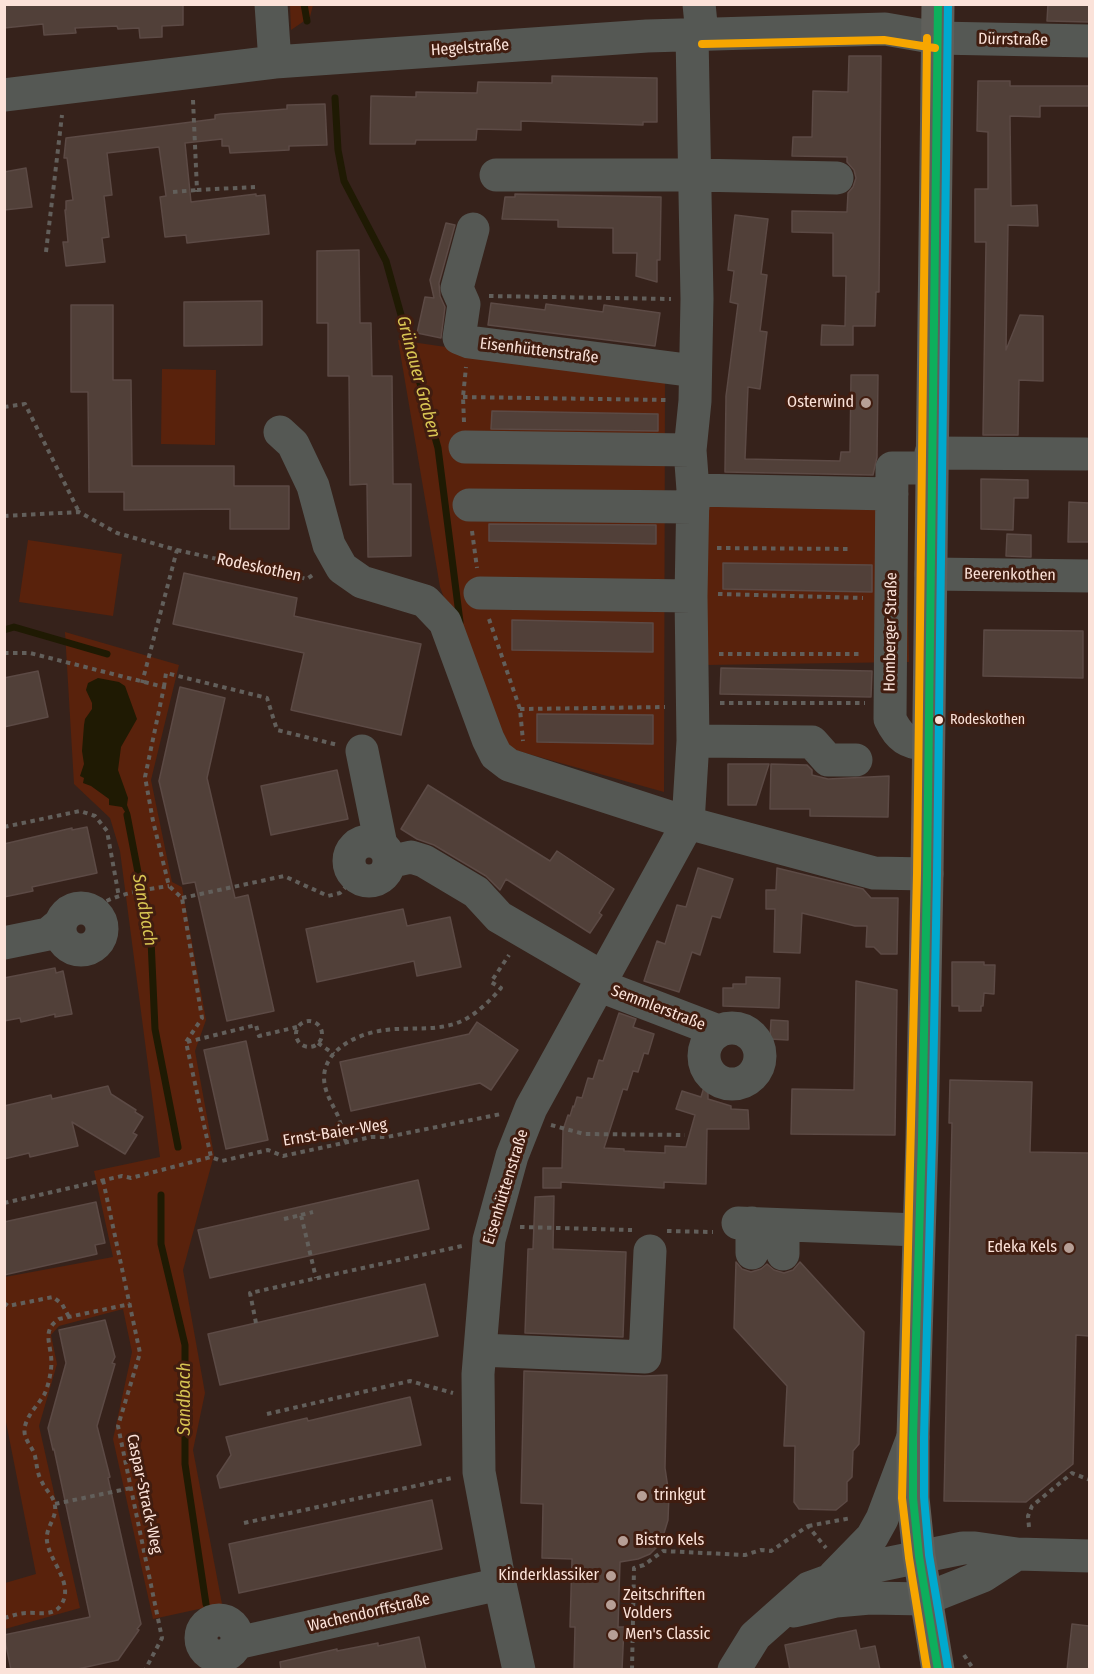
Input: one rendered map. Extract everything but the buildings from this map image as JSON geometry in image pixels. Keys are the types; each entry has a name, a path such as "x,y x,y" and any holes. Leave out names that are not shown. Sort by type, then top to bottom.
{"main road":[{"path":"938,4 927,874 913,1437 913,1498 925,1599 938,1670"}],"street":[{"path":"271,4 275,62"},
{"name":"Hegelstraße","path":"4,95 275,62 647,36 698,25 885,29 937,38"},
{"name":"Eisenhüttenstraße","path":"519,1670 479,1472 480,1350 491,1233 512,1156 529,1112 688,823 693,741 704,705 692,653 704,595 692,548 693,498 690,450 695,386 697,299 695,175 698,25"},
{"name":"Dürrstraße","path":"937,38 1089,41"},
{"path":"496,175 837,178"},
{"name":"Eisenhüttenstraße","path":"473,229 458,288 464,304 459,338 469,342 695,386"},
{"path":"280,432 293,444 314,486 329,545 342,568 362,582 425,601 445,622 488,739 496,754 509,765 688,823 874,873 927,874"},
{"path":"465,447 690,450"},
{"path":"931,460 1086,454"},
{"name":"Homberger Straße","path":"928,745 909,741 897,733 890,719 892,468 931,460"},
{"path":"469,505 892,494"},
{"name":"Beerenkothen","path":"931,574 1089,576"},
{"path":"480,593 704,595"},
{"path":"693,741 812,742 828,760 856,760"},
{"path":"356,876 370,881 379,878 386,871 385,853 362,751"},
{"name":"Semmlerstraße","path":"385,853 424,861 476,892 499,917 600,981 718,1031"},
{"path":"4,943 48,934 60,924 60,936 68,946 81,951 90,949 96,944 102,930 101,921 105,903"},
{"path":"762,1236 918,1230"},
{"path":"480,1350 645,1357 652,1237"},
{"path":"734,1670 754,1636 809,1588 837,1572 872,1537 882,1519 913,1437"},
{"path":"837,1572 975,1548 1089,1556"},
{"path":"778,1615 837,1601 870,1598 925,1599 983,1576 1023,1553"},
{"name":"Wachendorffstraße","path":"213,1655 500,1584"}],"path":[{"path":"191,72 197,190"},
{"path":"46,252 65,88"},
{"path":"173,192 255,187"},
{"path":"483,296 697,299"},
{"path":"463,397 695,386"},
{"path":"4,406 25,404 79,512 4,516"},
{"name":"Rodeskothen","path":"79,512 117,533 177,550 307,579 336,558"},
{"path":"692,548 851,549"},
{"path":"142,683 177,550"},
{"path":"704,595 891,598"},
{"path":"4,653 30,653 164,687"},
{"path":"692,653 863,654"},
{"path":"211,1157 186,1042 202,1018 182,898 169,886 145,777 166,673 267,698 277,730 362,751"},
{"path":"520,709 890,704"},
{"path":"4,827 80,811 95,816 106,831 105,903 133,893 169,886"},
{"path":"182,898 284,876 328,896 340,893 356,876"},
{"path":"346,1142 337,1114 330,1103 324,1079 325,1070 334,1054 363,1035 386,1030 445,1026 476,1012 501,988 491,982 525,932"},
{"path":"186,1042 256,1025 259,1036 297,1027 306,1021 318,1023 322,1034 318,1043 310,1047 301,1044 297,1039 297,1027"},
{"path":"318,1043 334,1054"},
{"path":"529,1112 563,1129 584,1134 685,1135"},
{"name":"Ernst-Baier-Weg","path":"4,1203 122,1176 131,1178 211,1157 222,1161 268,1150 284,1156 371,1137 387,1137 529,1112"},
{"name":"Caspar-Strack-Weg","path":"103,1180 140,1353 118,1426 162,1638 145,1670"},
{"path":"284,1219 313,1212"},
{"path":"301,1215 316,1278"},
{"path":"256,1323 250,1293 491,1233 652,1237 722,1232 762,1236"},
{"path":"4,1303 8,1306 53,1297 62,1304 69,1317"},
{"path":"4,1618 25,1613 46,1614 54,1611 61,1605 65,1586 47,1543 46,1534 53,1519 55,1504 40,1478 35,1456 25,1438 25,1427 44,1395 47,1385 52,1353 48,1333 52,1324 59,1319 130,1304"},
{"path":"267,1414 410,1381 478,1400"},
{"path":"244,1523 479,1472"},
{"path":"1023,1553 1032,1506 1072,1473 1089,1480"},
{"path":"55,1504 131,1488"},
{"path":"656,1550 745,1555 761,1550 771,1551 808,1526 849,1518"},
{"path":"808,1526 837,1572"},
{"path":"632,1670 634,1568 645,1565 663,1551"}],"shaded area":[{"path":"290,5 313,5 310,17 291,30"},
{"path":"398,340 665,379 664,792 500,746 440,587"},
{"path":"162,369 216,370 215,445 161,444"},
{"path":"705,501 905,503 909,662 705,665"},
{"path":"28,540 122,554 113,616 19,602"},
{"path":"65,632 179,665 151,780 172,882 182,887 206,1020 195,1051 214,1155 183,1270 205,1393 193,1450 222,1604 153,1619 113,1439 132,1352 123,1309 59,1326 51,1335 57,1364 39,1426 80,1608 5,1629 5,1583 36,1574 5,1417 5,1277 113,1257 94,1171 160,1157 120,851 110,818 74,784"},
{"path":"98,678 119,682 125,686 137,719 121,747 118,770 128,798 127,805 130,813 127,815 122,807 109,805 109,799 83,783 84,778 80,776 84,764 82,751 85,719 92,709 92,703 86,690 88,683"}],"waterway":[{"name":"Grünauer Graben","path":"304,4 307,21"},
{"name":"Grünauer Graben","path":"335,98 338,150 344,181 386,261 438,448 460,622"},
{"path":"4,630 14,627 107,654"},
{"name":"Sandbach","path":"127,815 151,940 155,1029 178,1147"},
{"name":"Sandbach","path":"161,1195 161,1244 185,1345 185,1464 206,1604"}],"transit line":[{"path":"938,4 927,874 913,1498 919,1556 938,1670"},
{"path":"948,4 937,874 924,1497 929,1555 948,1668"},
{"path":"927,38 917,874 902,1498 927,1670"},
{"path":"702,44 884,40 935,48"}],"place":[{"name":"Osterwind","path":"866,403"},
{"name":"Rodeskothen","path":"939,720"},
{"name":"Edeka Kels","path":"1069,1248"},
{"name":"trinkgut","path":"642,1496"},
{"name":"Bistro Kels","path":"623,1541"},
{"name":"Kinderklassiker","path":"611,1576"},
{"name":"Zeitschriften Volders","path":"611,1605"},
{"name":"Men's Classic","path":"613,1635"}]}
